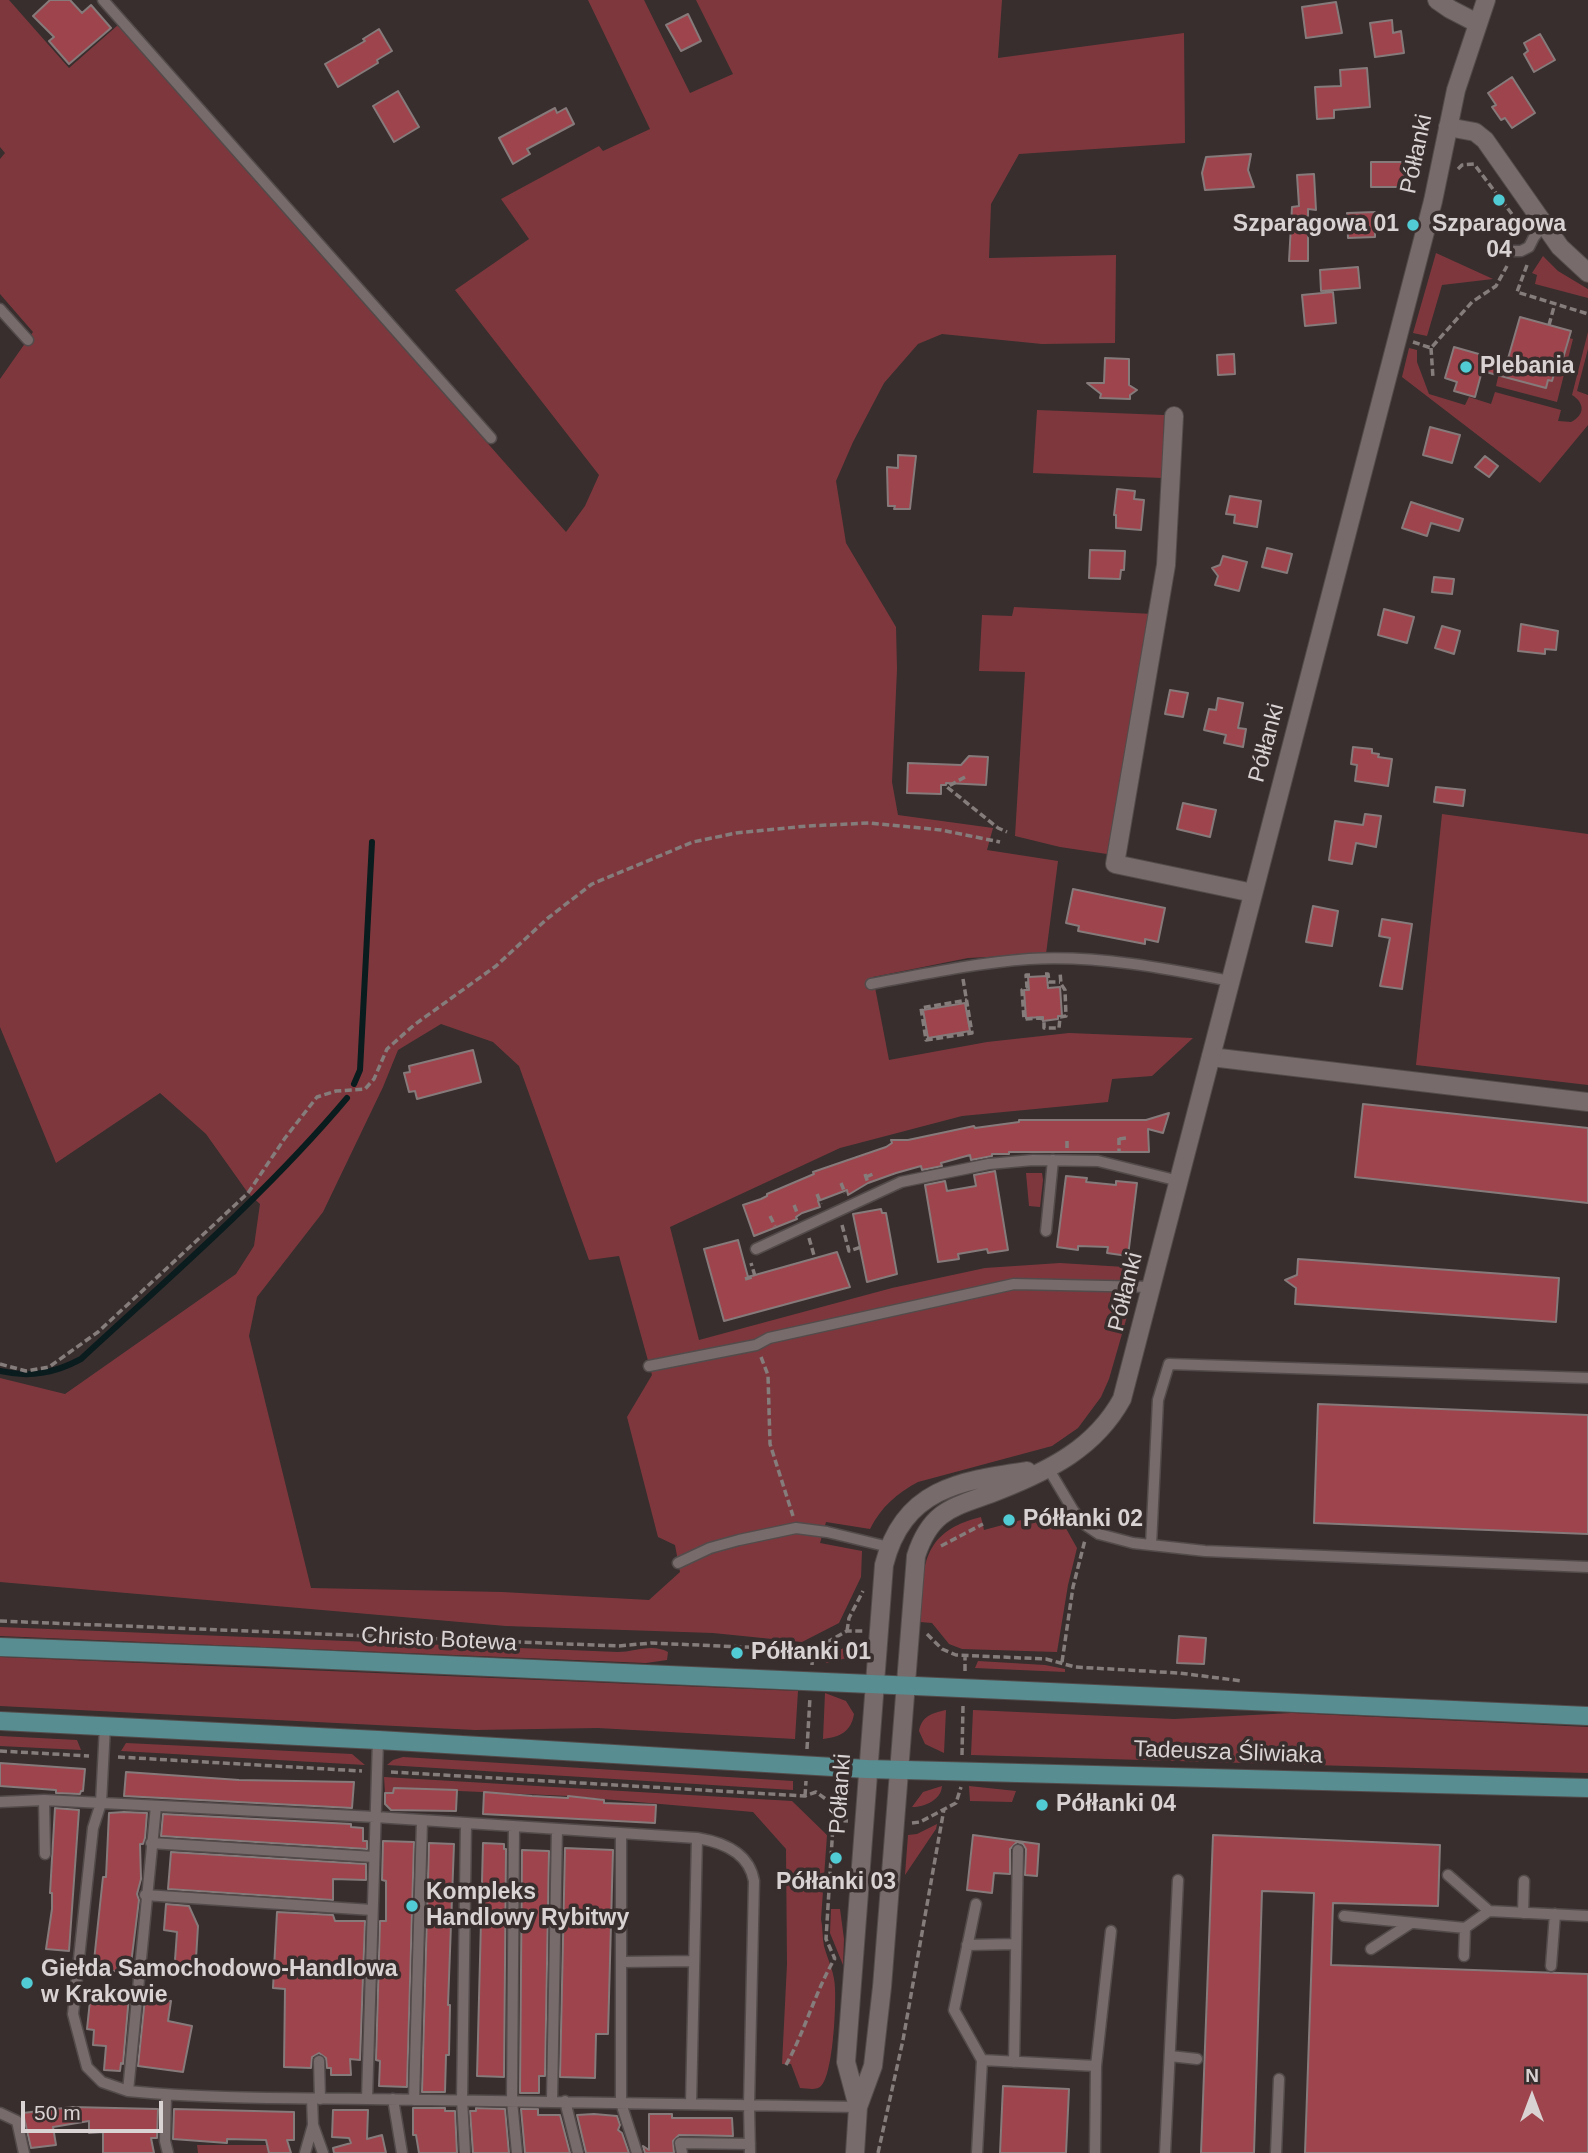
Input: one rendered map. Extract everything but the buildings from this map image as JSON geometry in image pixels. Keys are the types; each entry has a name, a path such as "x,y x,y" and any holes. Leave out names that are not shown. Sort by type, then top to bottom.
{"main road":[{"name":"Christo Botewa","path":"0,1647 875,1685"},
{"path":"875,1685 1588,1716"},
{"path":"0,1721 867,1769"},
{"name":"Tadeusza Śliwiaka","path":"867,1769 1588,1788"}],"street":[{"path":"1437,0 1477,23"},
{"name":"Półłanki","path":"855,2153 858,2107 873,2066 882,1987 914,1566 918,1549 929,1528 952,1507 1000,1490 1048,1468 1095,1437 1114,1413 1127,1384 1438,181 1463,63 1486,0"},
{"path":"1448,127 1475,132 1485,139 1539,231 1588,273"},
{"path":"1174,416 1166,565 1115,864 1253,893"},
{"path":"1211,1057 1588,1102"},
{"name":"Półłanki","path":"858,2107 846,2062 884,1565 889,1546 906,1516 929,1497 997,1475 1048,1468"}],"lane":[{"path":"103,0 491,438"},
{"path":"1510,253 1530,247 1539,231"},
{"path":"0,309 28,340"},
{"path":"871,984 961,967 1032,959 1132,964 1230,981"},
{"path":"758,1253 901,1182 989,1164 1053,1160 1098,1161 1179,1181"},
{"path":"1046,1231 1053,1160"},
{"path":"649,1366 756,1345 769,1338 1014,1284 1152,1287"},
{"path":"1151,1545 1158,1400 1169,1364 1588,1378"},
{"path":"1048,1468 1073,1510 1088,1527 1100,1534 1151,1545 1205,1551 1588,1567"},
{"path":"678,1563 710,1548 739,1539 796,1528 889,1546"},
{"path":"105,1726 101,1803 93,1828 73,2014 87,2067 102,2082 128,2091 166,2095 858,2107"},
{"path":"367,2099 378,1740"},
{"path":"44,1800 45,1854"},
{"path":"0,1802 44,1800 375,1817 697,1838 712,1840 736,1851 752,1872 750,2149 680,2143 682,2153"},
{"path":"128,2091 145,1895 156,1806"},
{"path":"414,2100 422,1821"},
{"path":"465,2153 461,2100 466,1823"},
{"path":"514,1827 512,2101 517,2153"},
{"path":"552,2100 557,1829"},
{"path":"621,1833 621,2103 637,2153"},
{"path":"691,2104 697,1838"},
{"path":"151,1843 373,1857"},
{"path":"1014,2062 1018,1850"},
{"path":"1448,1875 1489,1911 1588,1916"},
{"path":"1165,2153 1178,1880"},
{"path":"1523,1913 1524,1881"},
{"path":"145,1895 372,1910"},
{"path":"976,1904 954,2010 982,2060 977,2153"},
{"path":"1344,1916 1465,1928 1489,1911"},
{"path":"1551,1966 1555,1914"},
{"path":"1371,1949 1411,1923"},
{"path":"1464,1956 1465,1928"},
{"path":"1095,2153 1096,2066 1111,1931"},
{"path":"967,1945 1016,1944"},
{"path":"621,1962 694,1961"},
{"path":"1170,2056 1197,2059"},
{"path":"982,2060 1096,2066"},
{"path":"305,2153 313,2125 319,2061"},
{"path":"1276,2153 1279,2079"},
{"path":"166,2095 165,2141 168,2153"},
{"path":"393,2099 402,2153"},
{"path":"565,2101 578,2153"},
{"path":"0,2113 18,2121 24,2153"},
{"path":"313,2125 323,2153"}],"path":[{"path":"1455,172 1462,165 1474,164 1520,226 1539,231"},
{"path":"1433,378 1431,348 1472,302 1496,286 1510,253"},
{"path":"1520,259 1528,262"},
{"path":"1525,267 1517,292 1588,314"},
{"path":"1549,325 1555,303"},
{"path":"1397,338 1431,348"},
{"path":"965,777 947,787 998,828 1007,832"},
{"path":"0,1364 26,1371 49,1367 98,1332 248,1193 317,1097 336,1091 365,1088 374,1079 387,1049 423,1018 496,966 548,918 592,884 693,842 736,833 869,823 941,830 1000,842"},
{"path":"1059,960 1060,982 1065,990 1066,1016 1060,1017 1059,1028 1044,1028 1041,1018 1024,1019 1022,990 1027,987 1026,975 1048,974 1049,982 1060,982"},
{"path":"961,967 967,1000 972,1033 926,1040 921,1008 967,1000"},
{"path":"1119,1139 1126,1138"},
{"path":"866,1177 873,1174 872,1172"},
{"path":"840,1217 849,1251 861,1247"},
{"path":"807,1233 815,1259"},
{"path":"745,1279 755,1276 751,1262 758,1253"},
{"path":"756,1345 768,1375 770,1444 796,1528"},
{"path":"935,1551 983,1524"},
{"path":"921,1634 929,1634 946,1651 965,1656 1062,1662 1073,1587 1083,1549"},
{"path":"847,1631 849,1618 860,1595"},
{"path":"0,1621 619,1646 651,1643 813,1650 847,1631 863,1631"},
{"path":"812,1663 813,1650"},
{"path":"965,1656 965,1668"},
{"path":"807,1740 811,1692"},
{"path":"962,1755 963,1709"},
{"path":"0,1751 83,1756"},
{"path":"118,1758 366,1771"},
{"path":"384,1772 805,1796 816,1792 831,1802 834,1809 826,1939 838,1968"},
{"path":"805,1796 806,1782"},
{"path":"908,1823 920,1822 956,1803 961,1786"},
{"path":"878,2153 903,2040 944,1810"},
{"path":"833,1820 844,1821"},
{"path":"786,2065 835,1958"}],"shaded area":[{"path":"0,0 9,0 69,68 118,25 566,532 585,506 599,475 455,290 529,239 501,199 599,146 603,151 650,129 588,0 644,0 690,93 733,74 696,0 1002,0 998,58 1184,33 1185,143 1019,154 991,204 989,258 1116,255 1115,343 1042,344 942,334 918,344 884,383 836,481 846,543 896,627 892,782 898,815 993,828 987,850 1058,861 1046,954 968,958 873,977 889,1060 987,1042 1069,1033 1193,1038 1152,1076 1112,1079 1108,1102 962,1116 840,1148 670,1227 699,1340 892,1288 985,1268 1060,1263 1141,1268 1109,1379 1101,1397 1078,1428 1052,1446 918,1482 890,1501 870,1529 826,1522 820,1543 862,1551 861,1577 839,1623 802,1642 713,1633 506,1626 0,1582 0,1378 65,1394 236,1274 254,1246 260,1204 248,1193 206,1134 160,1093 56,1163 0,1027 0,379 33,332 0,294 0,159 5,153 0,147","holes":["441,1024 493,1042 519,1066 589,1260 619,1256 652,1375 627,1417 658,1537 675,1545 680,1572 649,1600 502,1592 311,1588 249,1336 257,1297 323,1212 398,1050"]},
{"path":"1436,253 1493,279 1442,285 1427,336 1413,333"},
{"path":"1543,256 1558,271 1588,289 1588,298 1535,284 1537,275 1532,273"},
{"path":"1588,332 1588,349 1577,391 1588,395 1588,425 1540,483 1402,377 1409,348 1417,350 1417,362 1429,394 1465,405 1469,397 1491,404 1495,392 1561,410 1558,421 1571,422 1579,416 1582,409 1572,395"},
{"path":"1569,338 1573,339 1557,402 1496,386 1499,373 1546,388 1548,380 1552,381 1557,364 1561,365"},
{"path":"1037,410 1164,415 1163,478 1033,473"},
{"path":"1014,607 1153,614 1107,854 1060,847 1015,836 1025,672 979,671 982,615 1012,616"},
{"path":"1442,814 1588,834 1588,1085 1416,1065"},
{"path":"1026,1173 1042,1173 1040,1207 1029,1206"},
{"path":"1051,1512 1059,1516 1077,1548 1057,1652 962,1649 949,1644 932,1623 920,1622 922,1585 929,1554 946,1532 981,1517 984,1530"},
{"path":"0,1627 618,1652 656,1648 668,1652 667,1660 646,1663 0,1636"},
{"path":"858,1646 847,1658 826,1663 830,1653"},
{"path":"0,1657 798,1691 795,1739 598,1728 475,1730 0,1706"},
{"path":"978,1661 1045,1665 1065,1669 1065,1672 975,1668"},
{"path":"825,1693 846,1701 854,1714 844,1732 823,1739"},
{"path":"946,1710 944,1753 925,1744 919,1731 928,1716"},
{"path":"973,1710 1174,1719 1292,1713 1588,1727 1588,1773 971,1755"},
{"path":"0,1736 77,1740 81,1750 0,1746"},
{"path":"126,1743 352,1754 365,1765 121,1751"},
{"path":"403,1757 793,1781 793,1790 387,1765"},
{"path":"384,1777 792,1801 827,1835 821,1919 824,1946 835,1983 835,2010 831,2055 821,2086 814,2089 800,2088 791,2064 782,2064 787,1964 786,1849 753,1812 568,1796 394,1788 393,1793 385,1793"},
{"path":"942,1786 939,1795 931,1802 912,1807 923,1792"},
{"path":"969,1786 1016,1791 1012,1802 970,1801"},
{"path":"937,1824 905,1875 908,1835 917,1834"},
{"path":"831,1909 840,1909 844,1939 843,1965 830,1933"},
{"path":"197,2145 267,2145 269,2153 198,2153"}],"waterway":[{"path":"354,1084 360,1070 372,842"},
{"path":"0,1371 42,1373 81,1359 252,1200 347,1098"}],"place":[{"name":"Szparagowa 04","path":"1499,200"},
{"name":"Szparagowa 01","path":"1413,225"},
{"name":"Plebania","path":"1466,367"},
{"name":"Półłanki 02","path":"1009,1520"},
{"name":"Półłanki 01","path":"737,1653"},
{"name":"Półłanki 04","path":"1042,1805"},
{"name":"Półłanki 03","path":"836,1858"},
{"name":"Kompleks Handlowy Rybitwy","path":"412,1906"},
{"name":"Giełda Samochodowo-Handlowa w Krakowie","path":"27,1983"}]}
